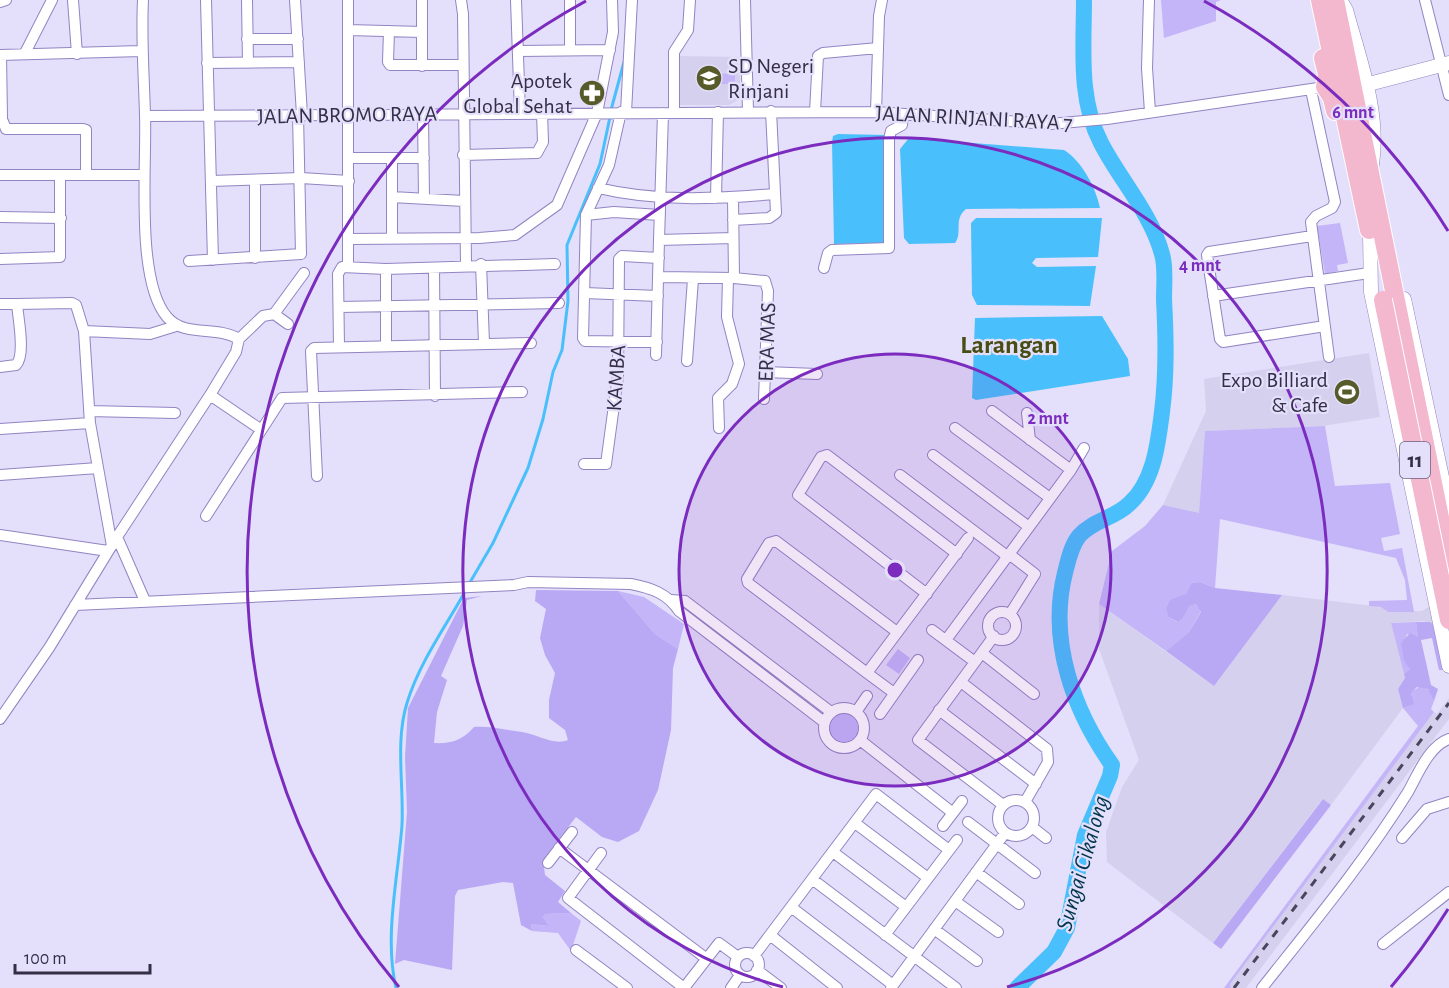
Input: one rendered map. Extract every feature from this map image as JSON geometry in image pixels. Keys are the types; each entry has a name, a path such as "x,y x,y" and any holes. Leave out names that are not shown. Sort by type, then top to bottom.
{"highway":[{"path":"1320,0 1315,19 1327,74 1318,88 1332,98 1343,144 1355,155"},
{"name":"11","path":"1320,0 1355,155 1370,234 1389,298 1449,562"},
{"name":"11","path":"1335,0 1371,172 1387,262 1389,298 1449,620"}],"street":[{"path":"0,2 6,0"},
{"path":"25,53 52,0"},
{"path":"73,0 77,54"},
{"path":"143,0 141,51 145,116 143,175 148,264 161,306 166,317 176,326 181,329 216,330 239,339"},
{"path":"206,0 213,260"},
{"path":"247,0 248,63"},
{"path":"189,261 302,254 299,62 295,0"},
{"path":"348,0 348,266"},
{"path":"422,0 422,66"},
{"path":"461,0 464,201 468,238 466,264"},
{"path":"516,0 520,112"},
{"path":"570,0 570,49"},
{"path":"349,239 468,238 514,235 557,205 599,113 613,32 612,0"},
{"path":"632,0 621,112 609,165 586,215 583,340 657,342"},
{"name":"KAMBA","path":"656,355 660,278 660,198 668,113 674,52 688,30 690,0"},
{"path":"745,0 748,111"},
{"path":"876,112 882,0"},
{"path":"1149,0 1147,68 1150,112"},
{"path":"1340,0 1346,10 1365,85 1374,134 1371,172"},
{"path":"1429,1 1445,64 1449,95"},
{"path":"348,30 422,32"},
{"path":"388,31 389,64 462,65"},
{"path":"247,39 298,39"},
{"path":"815,112 818,56 823,53 878,48"},
{"path":"518,51 610,50"},
{"path":"86,175 86,130 2,125 0,55 141,51"},
{"path":"207,63 299,62"},
{"path":"1365,85 1445,64"},
{"path":"1318,88 1335,202 1332,208 1312,219 1312,236 1329,357"},
{"name":"JALAN RINJANI RAYA 7","path":"621,112 876,112 1050,124 1082,123 1318,88"},
{"path":"733,220 774,216 771,111"},
{"name":"JALAN BROMO RAYA","path":"145,116 621,112"},
{"path":"716,198 718,112"},
{"path":"463,155 537,153 543,142 542,113"},
{"path":"423,114 424,199"},
{"path":"825,268 828,253 831,250 889,248 889,139 891,131 902,125 903,114"},
{"path":"349,158 424,158"},
{"path":"392,158 392,239"},
{"path":"0,175 143,175"},
{"path":"0,259 59,258 60,175"},
{"path":"211,181 301,178 349,180"},
{"path":"255,180 255,258"},
{"path":"598,188 628,195 660,198 733,198 775,194"},
{"path":"392,197 464,201"},
{"path":"719,428 718,398 732,384 739,364 727,317 731,278 733,198"},
{"path":"586,215 614,212 660,215"},
{"path":"0,217 61,218"},
{"path":"1370,234 1361,274 1449,666"},
{"path":"1312,236 1208,252 1213,296 1220,339 1223,342 1325,326"},
{"path":"660,240 733,238"},
{"name":"KAMBA","path":"584,464 606,464 618,376 620,257 659,258"},
{"path":"1387,262 1401,286 1449,510"},
{"path":"339,347 339,270 348,266 386,269 434,268 466,264 555,264"},
{"path":"481,264 484,343"},
{"path":"434,268 435,396"},
{"path":"386,269 386,346"},
{"path":"0,719 210,395 236,352 239,339 263,316 274,314 304,273"},
{"path":"1213,296 1361,274"},
{"path":"660,278 731,278"},
{"name":"ERA MAS","path":"731,278 762,279 767,285 764,399"},
{"path":"687,361 693,279"},
{"path":"585,293 658,296"},
{"path":"0,304 72,303 79,308 84,331 90,423 112,545 145,602"},
{"path":"339,307 386,308 559,303"},
{"path":"0,367 16,365 19,360 21,337 17,304"},
{"path":"274,314 288,324"},
{"path":"84,331 150,334 176,326"},
{"path":"317,477 312,349 531,343"},
{"path":"765,372 817,374"},
{"path":"206,516 282,398 435,396 522,392"},
{"path":"210,395 260,429"},
{"path":"89,411 175,413"},
{"path":"993,411 1030,440 1044,444 1071,470"},
{"path":"1027,413 1030,440"},
{"path":"0,429 90,423"},
{"path":"956,428 1050,498"},
{"path":"946,640 1071,470 1084,448"},
{"path":"927,594 800,497 798,493 821,457 827,455 957,554"},
{"path":"933,455 1029,527"},
{"path":"0,475 98,468"},
{"path":"900,475 1035,574 1010,614"},
{"path":"0,535 112,545"},
{"path":"867,673 968,538"},
{"path":"872,689 867,673 748,584 747,579 769,543 776,541 897,632"},
{"path":"75,605 539,582 614,582 645,586 671,600 686,601 831,712"},
{"path":"1432,591 1437,598 1449,602"},
{"path":"671,600 679,611 824,722"},
{"path":"1000,612 1010,614 1015,622 1012,634 1004,639 994,636 989,628 990,619 1000,612"},
{"path":"932,630 1034,694"},
{"path":"1012,634 1022,642"},
{"path":"994,636 918,740 1003,805"},
{"path":"880,714 918,660"},
{"path":"961,682 1047,749 1048,762 1025,802"},
{"path":"856,712 872,689"},
{"path":"872,689 894,693"},
{"path":"844,708 856,712 864,728 860,740 848,748 835,746 825,736 824,722 831,712 844,708"},
{"path":"939,710 1036,784"},
{"path":"1262,988 1326,908 1402,800 1431,753 1439,743 1449,738"},
{"path":"860,740 953,813"},
{"path":"939,832 975,784"},
{"path":"754,956 876,794 939,832 950,849"},
{"path":"1012,800 1025,802 1034,814 1032,827 1019,836 1005,832 998,821 1003,805 1012,800"},
{"path":"1402,838 1427,809 1449,802"},
{"path":"968,822 1035,873"},
{"path":"855,823 928,878"},
{"path":"1032,827 1046,838"},
{"path":"548,863 572,832"},
{"path":"791,907 892,986 1005,832"},
{"path":"885,935 957,840"},
{"path":"559,848 707,959"},
{"path":"833,852 906,907"},
{"path":"601,853 568,898 684,988 719,943 738,957"},
{"path":"976,872 1019,904"},
{"path":"812,879 914,956 941,984 956,988"},
{"path":"1383,944 1449,892"},
{"path":"955,901 998,932"},
{"path":"934,929 977,961"},
{"path":"770,936 837,988"},
{"path":"576,950 627,988"},
{"path":"746,954 754,956 758,963 758,970 750,977 740,975 735,967 738,957 746,954"},
{"path":"758,970 781,988"},
{"path":"731,988 740,975"}],"shaded area":[{"path":"1161,0 1221,0 1216,2 1216,21 1164,38"},
{"name":"SD Negeri Rinjani","path":"677,56 740,57 740,99 729,105 677,105"},
{"path":"701,73 735,74 735,84 701,84"},
{"path":"1340,223 1348,263 1337,265 1338,271 1325,274 1317,226"},
{"path":"1369,353 1380,417 1323,426 1205,431 1199,514 1163,505 1206,411 1204,379"},
{"path":"1325,426 1335,486 1390,483 1400,534 1381,538 1384,551 1402,548 1414,612 1388,612 1381,607 1369,606 1369,601 1407,600 1405,580 1396,558 1220,519 1215,588 1200,582 1191,583 1186,594 1166,609 1168,617 1177,622 1183,618 1188,606 1196,604 1201,611 1189,632 1166,651 1099,604 1112,551 1145,526 1163,505 1199,513 1205,431"},
{"path":"1200,582 1215,588 1282,595 1214,686 1166,651 1189,632 1201,612 1196,604 1189,606 1183,618 1178,622 1168,617 1166,609 1170,600 1186,594 1191,583"},
{"path":"536,590 618,591 655,634 678,649 673,668 671,730 658,790 639,831 618,842 602,837 576,817 543,860 545,875 565,891 558,902 571,913 545,914 543,917 548,926 531,924 532,931 521,925 513,883 503,882 458,890 455,896 452,970 404,960 395,964 407,812 405,757 408,708 464,598 482,596 467,600 463,626 441,676 447,680 437,712 434,743 456,740 466,735 474,727 528,733 557,742 568,740 565,730 549,718 549,700 555,673 545,655 540,638 546,609 535,601"},
{"path":"618,591 644,597 684,624 678,649 655,634"},
{"path":"1282,595 1381,607 1388,612 1422,611 1430,606 1437,629 1424,621 1391,623 1405,678 1398,689 1403,708 1331,805 1323,799 1320,802 1213,943 1107,862 1106,832 1122,787 1139,760 1099,649 1099,604 1214,686"},
{"path":"1416,622 1418,637 1407,634 1405,652 1410,669 1404,674 1391,623"},
{"path":"1416,622 1430,622 1434,625 1446,670 1439,670 1432,638 1421,640 1431,685 1438,689 1434,701 1428,689 1417,687 1411,693 1414,704 1403,708 1398,689 1405,678 1404,674 1410,669 1404,661 1401,643 1410,633 1418,637"},
{"path":"898,649 910,658 899,674 886,665"},
{"path":"1421,686 1429,690 1434,701 1431,709 1434,712 1230,984 1231,988 1224,988 1418,726 1403,708 1413,704 1411,692"},
{"path":"1449,698 1449,719 1246,988 1231,988 1229,984 1434,712 1437,714"},
{"path":"843,713 853,718 858,728 853,738 843,743 833,738 828,728 833,718"},
{"path":"1323,799 1331,805 1221,949 1213,943"},
{"path":"571,913 581,921 571,951 558,933 532,931 531,924 547,926 543,917 545,914"}],"water":[{"path":"838,134 886,135 885,243 834,244 832,142 833,136"},
{"path":"909,138 1064,150 1077,161 1087,176 1100,208 966,209 960,217 955,243 909,244 904,238 900,149"},
{"path":"976,218 1102,218 1098,257 1036,258 1032,263 1037,267 1096,266 1090,306 977,305 972,295 971,223"},
{"path":"1102,316 1128,359 1130,376 976,400 972,398 975,318"}],"waterway":[{"name":"Sungai Cikalong","path":"1017,988 1054,952 1067,928 1085,835 1110,776 1112,765 1086,721 1068,674 1062,649 1060,624 1065,573 1072,549 1079,536 1091,526 1123,509 1144,485 1156,449 1165,383 1163,259 1150,225 1101,143 1094,126 1084,73 1084,0"},
{"path":"611,110 624,62"},
{"path":"469,584 493,543 528,468 543,419 553,372 562,350 568,301 567,245 600,164 610,117"},
{"path":"396,988 391,948 402,825 401,733 403,718 418,674 466,590"}],"railway":[{"path":"1234,988 1449,703"}],"place":[{"name":"SD Negeri Rinjani","path":"709,78"},
{"name":"Apotek Global Sehat","path":"592,93"},
{"name":"Expo Billiard & Cafe","path":"1347,392"}],"district":[{"name":"Larangan","path":"1009,344"}]}
